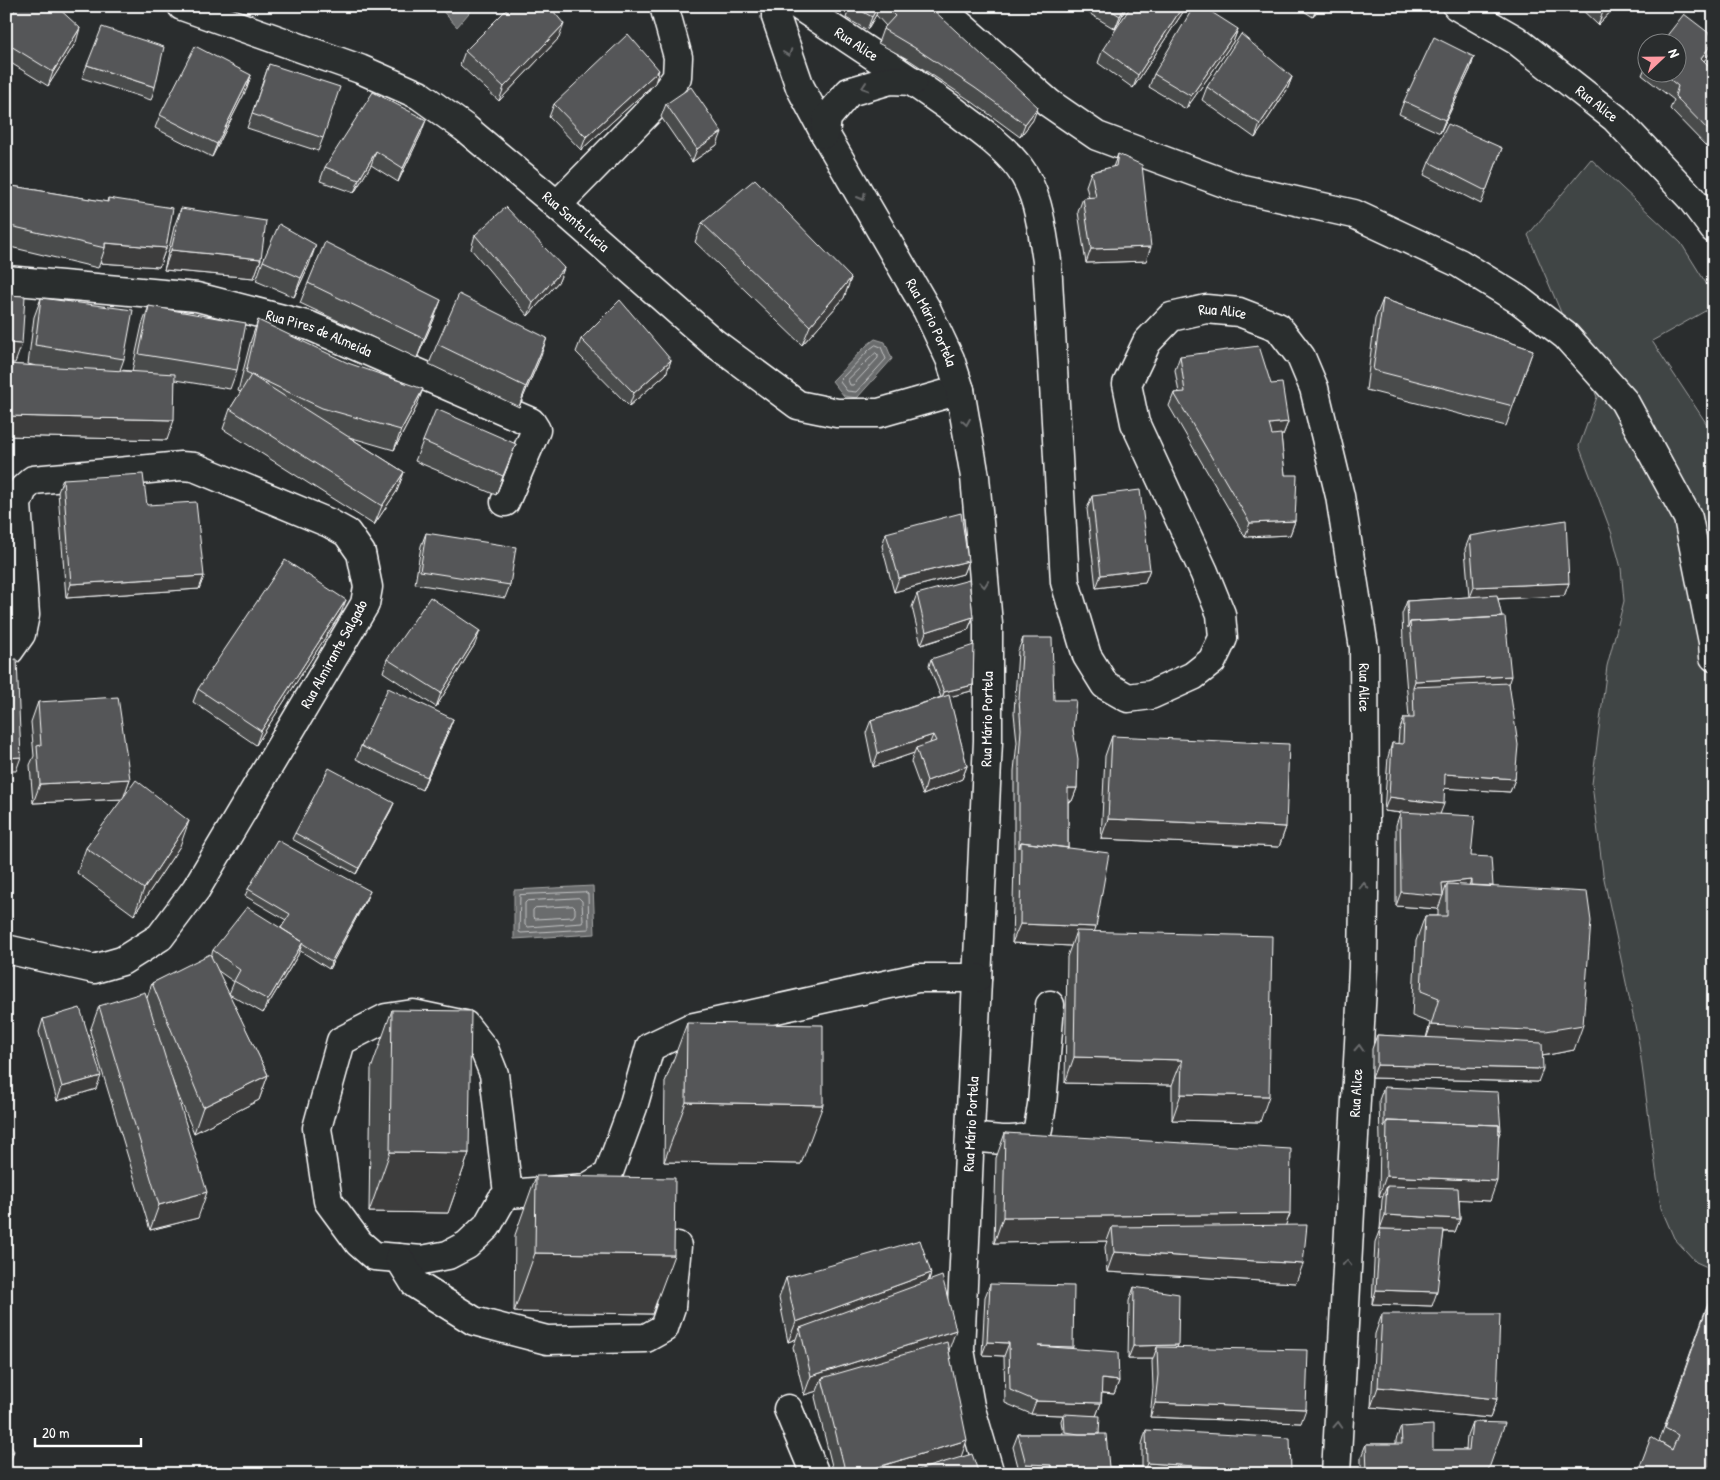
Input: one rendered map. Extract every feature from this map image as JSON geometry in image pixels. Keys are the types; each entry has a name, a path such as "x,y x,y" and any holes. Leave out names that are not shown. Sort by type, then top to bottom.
{"street":[{"name":"Rua Santa Lucia","path":"182,6 360,68 418,95 465,128 558,205 713,342 798,405 837,413 879,413 960,390"},
{"path":"558,205 658,101 677,77 678,57 664,6"},
{"name":"Rua Mário Portela","path":"776,6 776,17 800,87 825,134 927,310 950,358 960,390 975,477 988,624 988,741 960,1350 970,1406 988,1465"},
{"name":"Rua Alice","path":"799,6 913,81 996,143 1020,168 1031,190 1038,213 1047,262 1065,582 1087,656 1105,685 1128,698 1151,695 1193,676 1212,661 1222,638 1221,614 1204,572 1135,423 1127,384 1146,342 1171,317 1206,309 1239,312 1278,327 1301,357 1314,388 1340,496 1364,648 1365,823 1363,968 1336,1474"},
{"path":"938,6 1049,103 1097,136 1238,188 1354,214 1460,263 1519,300 1566,336 1624,402 1688,518 1714,657"},
{"name":"Rua Alice","path":"1457,6 1516,40 1614,118 1690,197 1714,228"},
{"name":"Rua Alice","path":"825,134 827,118 849,92 890,80 913,81"},
{"name":"Rua Pires de Almeida","path":"6,280 197,296 310,326 531,422 536,430 505,502"},
{"name":"Rua Almirante Salgado","path":"6,652 9,651 21,634 25,615 17,504 23,489 34,480 181,466 194,467 329,523 346,533 362,553 368,587 366,604 196,889 160,937 122,961 94,969 6,949"},
{"path":"508,1194 494,1074 484,1049 466,1025 413,1014 386,1018 341,1041 317,1128 328,1201 359,1243 374,1256 422,1260 448,1255 467,1245 487,1226 501,1201 508,1194 586,1188 608,1175 633,1106 650,1047 690,1028 917,978 977,978"},
{"path":"811,1025 822,999"},
{"path":"971,1137 1015,1141 1027,1139 1037,1134 1042,1105 1050,1005"},
{"path":"690,1028 707,1051"},
{"path":"399,1258 416,1284 474,1321 548,1340 646,1338 664,1328 671,1307 677,1246"},
{"path":"788,1409 815,1474"},
{"path":"958,1466 988,1465"}],"shaded area":[{"path":"1591,159 1681,243 1714,296 1714,306 1652,341 1714,435 1714,1270 1696,1262 1674,1238 1661,1208 1639,1044 1603,874 1592,784 1607,666 1624,601 1621,568 1612,534 1579,446 1597,397 1528,235"}],"water":[{"path":"438,6 473,6 474,7 457,27"},
{"path":"875,339 885,342 892,359 857,398 844,396 832,381"},
{"path":"593,886 595,934 514,939 514,890"}],"building":[{"path":"17,6 56,6 80,28 53,72 6,43 6,24"},
{"path":"510,6 549,6 564,24 504,87 465,51"},
{"path":"853,6 878,6 872,17"},
{"path":"885,6 929,6 1038,107 1025,124 975,88 883,29 895,16"},
{"path":"1104,6 1125,6 1120,16"},
{"path":"1131,6 1183,6 1138,75 1103,49"},
{"path":"1194,6 1202,6 1238,29 1191,96 1154,74"},
{"path":"1597,6 1608,6 1603,12"},
{"path":"1684,14 1714,37 1714,41 1701,58 1714,71 1714,132 1712,134 1675,96 1678,86 1673,82 1688,82 1688,32 1670,32"},
{"path":"102,27 164,47 155,87 87,65"},
{"path":"628,34 659,70 586,137 554,104"},
{"path":"1241,34 1292,77 1260,124 1207,87"},
{"path":"1434,37 1474,57 1445,120 1404,101"},
{"path":"195,46 251,75 217,144 160,115"},
{"path":"269,64 340,87 323,138 252,114"},
{"path":"691,87 722,132 697,149 666,104"},
{"path":"373,92 426,120 403,168 376,151 359,180 325,167"},
{"path":"1448,124 1502,148 1486,191 1429,162"},
{"path":"1118,154 1142,165 1151,247 1091,249 1083,198 1096,197 1091,172 1116,166"},
{"path":"755,179 851,278 810,326 702,223"},
{"path":"6,185 108,202 108,198 173,208 166,248 105,243 105,248 6,225"},
{"path":"506,207 564,268 533,303 475,235"},
{"path":"181,208 266,221 261,259 171,250"},
{"path":"279,224 316,245 301,278 263,261"},
{"path":"325,242 441,300 424,339 308,283"},
{"path":"459,294 547,338 526,387 437,344"},
{"path":"6,295 25,296 22,344 6,343"},
{"path":"41,298 133,310 124,359 35,345"},
{"path":"1383,299 1533,350 1513,406 1373,370"},
{"path":"620,300 671,360 634,393 581,339"},
{"path":"149,306 246,323 237,370 139,354"},
{"path":"258,320 348,363 423,389 401,430 322,408 246,372"},
{"path":"1259,346 1271,384 1282,383 1288,422 1269,424 1272,435 1281,434 1285,475 1297,475 1295,521 1250,523 1174,393 1185,392 1180,356"},
{"path":"6,364 175,374 174,420 6,416"},
{"path":"251,375 404,472 382,506 230,409"},
{"path":"436,409 516,444 503,476 423,441"},
{"path":"143,474 147,505 196,502 204,576 71,584 63,479"},
{"path":"1140,490 1150,569 1101,575 1092,496"},
{"path":"961,513 968,561 899,578 886,533"},
{"path":"1566,520 1569,583 1474,587 1470,536"},
{"path":"426,533 516,547 510,585 420,571"},
{"path":"285,560 346,600 261,731 198,689"},
{"path":"969,580 973,617 926,632 917,594"},
{"path":"1497,595 1502,617 1410,622 1408,628 1407,601"},
{"path":"430,597 480,631 441,693 387,659"},
{"path":"1505,617 1511,676 1415,681 1410,622"},
{"path":"1023,638 1052,638 1054,700 1076,700 1073,730 1078,759 1077,788 1068,788 1068,848 1021,842 1019,848 1019,758 1021,729 1019,700"},
{"path":"974,645 973,685 944,692 931,659"},
{"path":"17,659 21,757 6,758 6,660"},
{"path":"1509,683 1518,745 1515,779 1445,774 1444,804 1389,797 1392,743 1403,744 1404,718 1414,718 1413,687"},
{"path":"388,688 453,719 427,777 361,746"},
{"path":"949,695 967,766 927,781 916,748 936,741 933,735 878,753 871,720"},
{"path":"118,697 130,779 40,784 37,746 41,745 38,702"},
{"path":"1112,736 1289,744 1286,827 1108,819"},
{"path":"329,768 394,803 359,868 295,833"},
{"path":"136,780 189,821 144,889 86,848"},
{"path":"1400,812 1475,816 1471,856 1491,857 1493,886 1471,885 1471,880 1442,883 1443,896 1401,892"},
{"path":"277,840 370,891 331,962 281,928 290,914 248,889"},
{"path":"1021,842 1109,853 1096,927 1020,924"},
{"path":"1447,884 1587,892 1591,921 1583,1025 1546,1031 1431,1025 1439,998 1421,991 1425,916 1447,916"},
{"path":"247,907 303,942 268,1000 234,981 240,970 213,950"},
{"path":"1076,931 1272,936 1269,1096 1181,1094 1182,1060 1074,1057"},
{"path":"210,954 268,1075 203,1107 152,983"},
{"path":"145,992 207,1192 159,1205 99,1006"},
{"path":"80,1008 101,1076 62,1087 43,1019"},
{"path":"392,1010 471,1011 469,1153 390,1152"},
{"path":"687,1023 823,1025 823,1105 686,1102"},
{"path":"1377,1035 1542,1043 1543,1069 1377,1065"},
{"path":"1384,1087 1498,1092 1501,1130 1499,1130 1499,1125 1387,1121 1384,1127"},
{"path":"1387,1121 1499,1125 1497,1181 1386,1176"},
{"path":"1005,1133 1291,1149 1290,1214 1003,1217"},
{"path":"536,1176 675,1178 674,1255 535,1253"},
{"path":"1387,1186 1458,1188 1460,1219 1385,1215"},
{"path":"1307,1225 1303,1264 1114,1252 1112,1227"},
{"path":"1380,1229 1444,1230 1437,1292 1376,1290"},
{"path":"920,1240 931,1273 796,1322 786,1278"},
{"path":"942,1276 956,1330 811,1376 800,1328"},
{"path":"990,1284 1074,1286 1073,1347 1038,1346 1118,1352 1119,1381 1102,1379 1101,1403 1036,1401 1010,1390 1009,1343 987,1342"},
{"path":"1134,1287 1179,1294 1178,1345 1133,1346"},
{"path":"1714,1287 1714,1474 1637,1474 1651,1437 1672,1450 1678,1435 1665,1428"},
{"path":"1382,1314 1500,1314 1497,1399 1378,1387"},
{"path":"947,1342 967,1440 855,1474 846,1474 822,1378"},
{"path":"1157,1347 1308,1350 1306,1409 1155,1403 1158,1375"},
{"path":"1064,1414 1100,1416 1099,1434 1065,1432"},
{"path":"1472,1422 1505,1423 1487,1474 1367,1474 1366,1444 1402,1444 1401,1427 1433,1425 1433,1450 1469,1450"},
{"path":"1146,1430 1290,1438 1291,1472 1147,1463"},
{"path":"1018,1434 1106,1434 1109,1467 1176,1468 1273,1474 1055,1474 1051,1465 1026,1464"},
{"path":"6,1439 14,1451 6,1457"},
{"path":"972,1454 979,1474 904,1474"}]}
